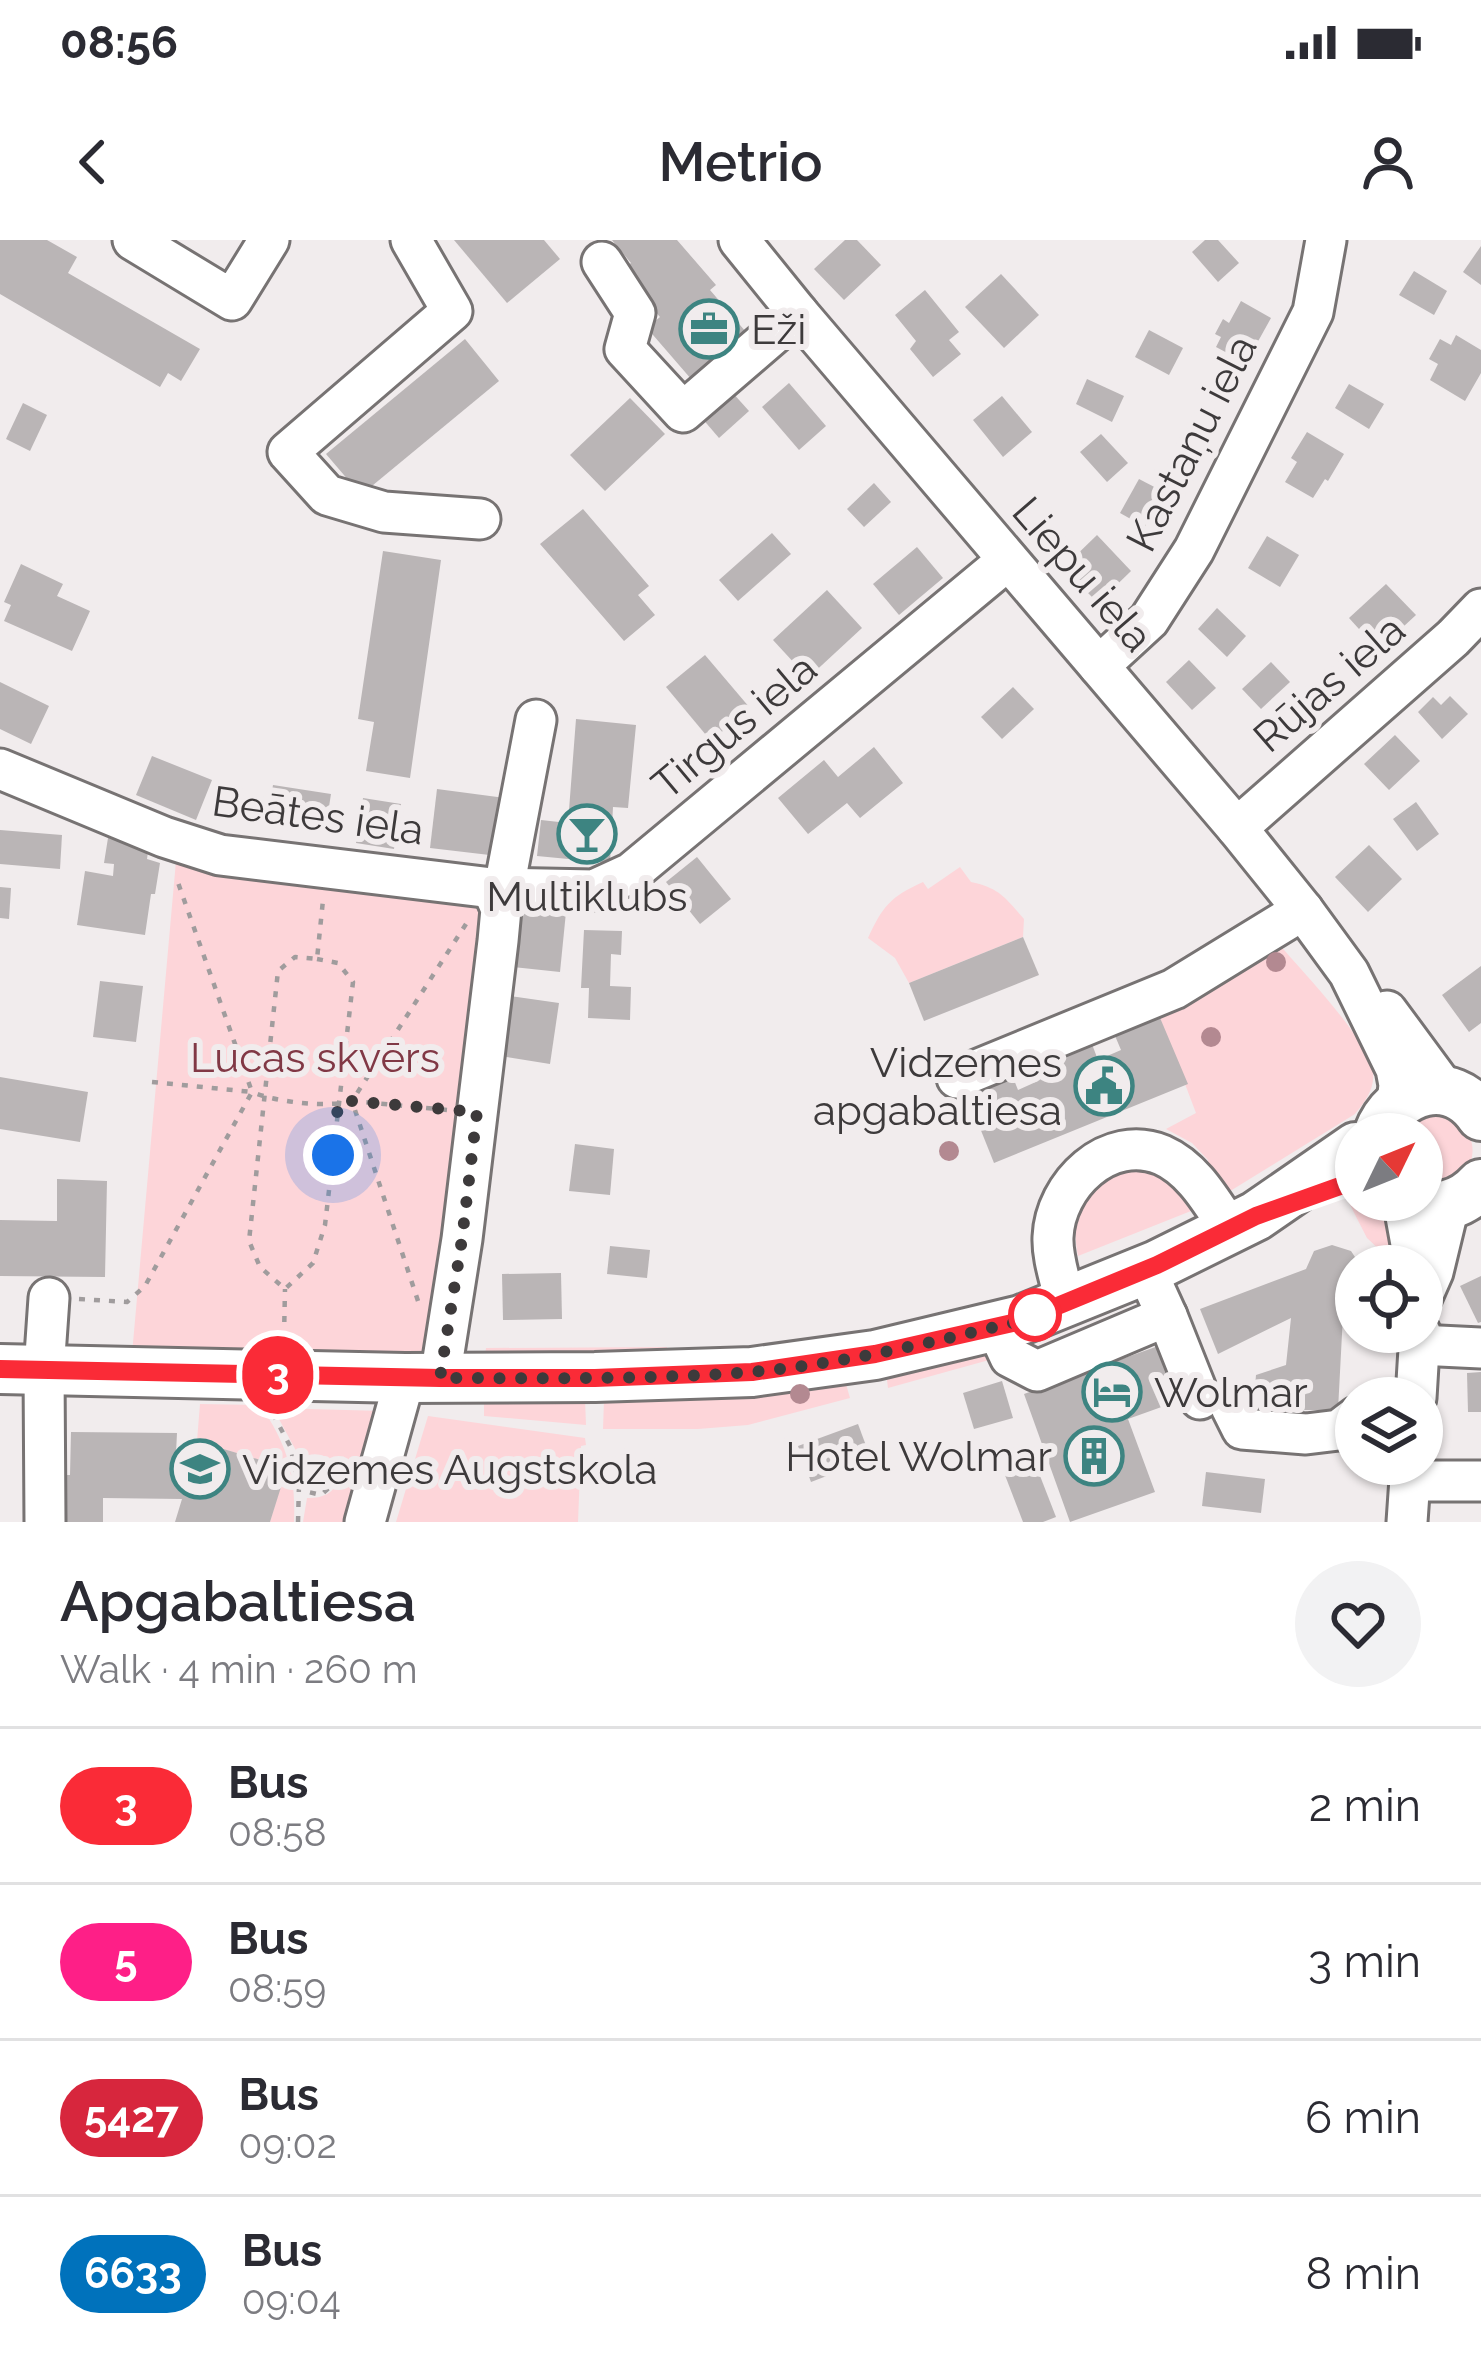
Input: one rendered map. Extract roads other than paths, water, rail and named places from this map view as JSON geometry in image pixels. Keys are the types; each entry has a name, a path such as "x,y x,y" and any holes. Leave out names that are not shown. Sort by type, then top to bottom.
{"main road":[{"path":"1394,1113 1412,1094 1429,1090 1465,1096"},
{"path":"1244,1224 1335,1161"},
{"path":"22,1370 423,1378 752,1372 875,1354 1021,1321 1335,1188"}],"street":[{"path":"134,240 232,300 268,240"},
{"path":"411,240 452,311 288,452 327,495 385,512 480,519"},
{"name":"Liepu iela","path":"739,240 1303,910 1349,973 1396,1069 1400,1085 1390,1113"},
{"name":"Kastaņu iela","path":"1099,666 1149,620 1194,550 1312,312 1326,240"},
{"path":"602,262 635,313 625,349 683,412 798,313"},
{"name":"Tirgus iela","path":"498,888 594,890 631,873 1008,560"},
{"name":"Rūjas iela","path":"1237,828 1481,609"},
{"path":"365,1522 423,1378 462,1239 501,909 498,888 536,720"},
{"name":"Beātes iela","path":"0,769 164,837 220,855 498,888"},
{"path":"957,1078 1174,989 1303,910"},
{"name":"Liepu iela","path":"1349,973 1465,1096"},
{"path":"1065,1302 1053,1238 1063,1195 1084,1169 1125,1149 1161,1155 1192,1176 1244,1224"},
{"path":"1424,1245 1447,1200"},
{"path":"1438,1245 1447,1200"},
{"path":"1145,1270 1216,1403 1242,1430 1306,1434 1335,1430"},
{"path":"45,1522 22,1370 50,1298"},
{"path":"996,1327 1010,1357 1037,1371 1167,1316"},
{"path":"1443,1342 1481,1348"},
{"path":"1443,1476 1481,1481"},
{"path":"1407,1522 1410,1485"}],"place":[{"name":"Eži","path":"709,329"},
{"name":"Multiklubs","path":"587,834"},
{"name":"Vidzemes apgabaltiesa","path":"1104,1086"},
{"name":"Wolmar","path":"1112,1392"},
{"name":"Hotel Wolmar","path":"1094,1456"},
{"name":"Vidzemes Augstskola","path":"200,1469"}],"park label":[{"name":"Lucas skvērs","path":"315,1057"}]}
